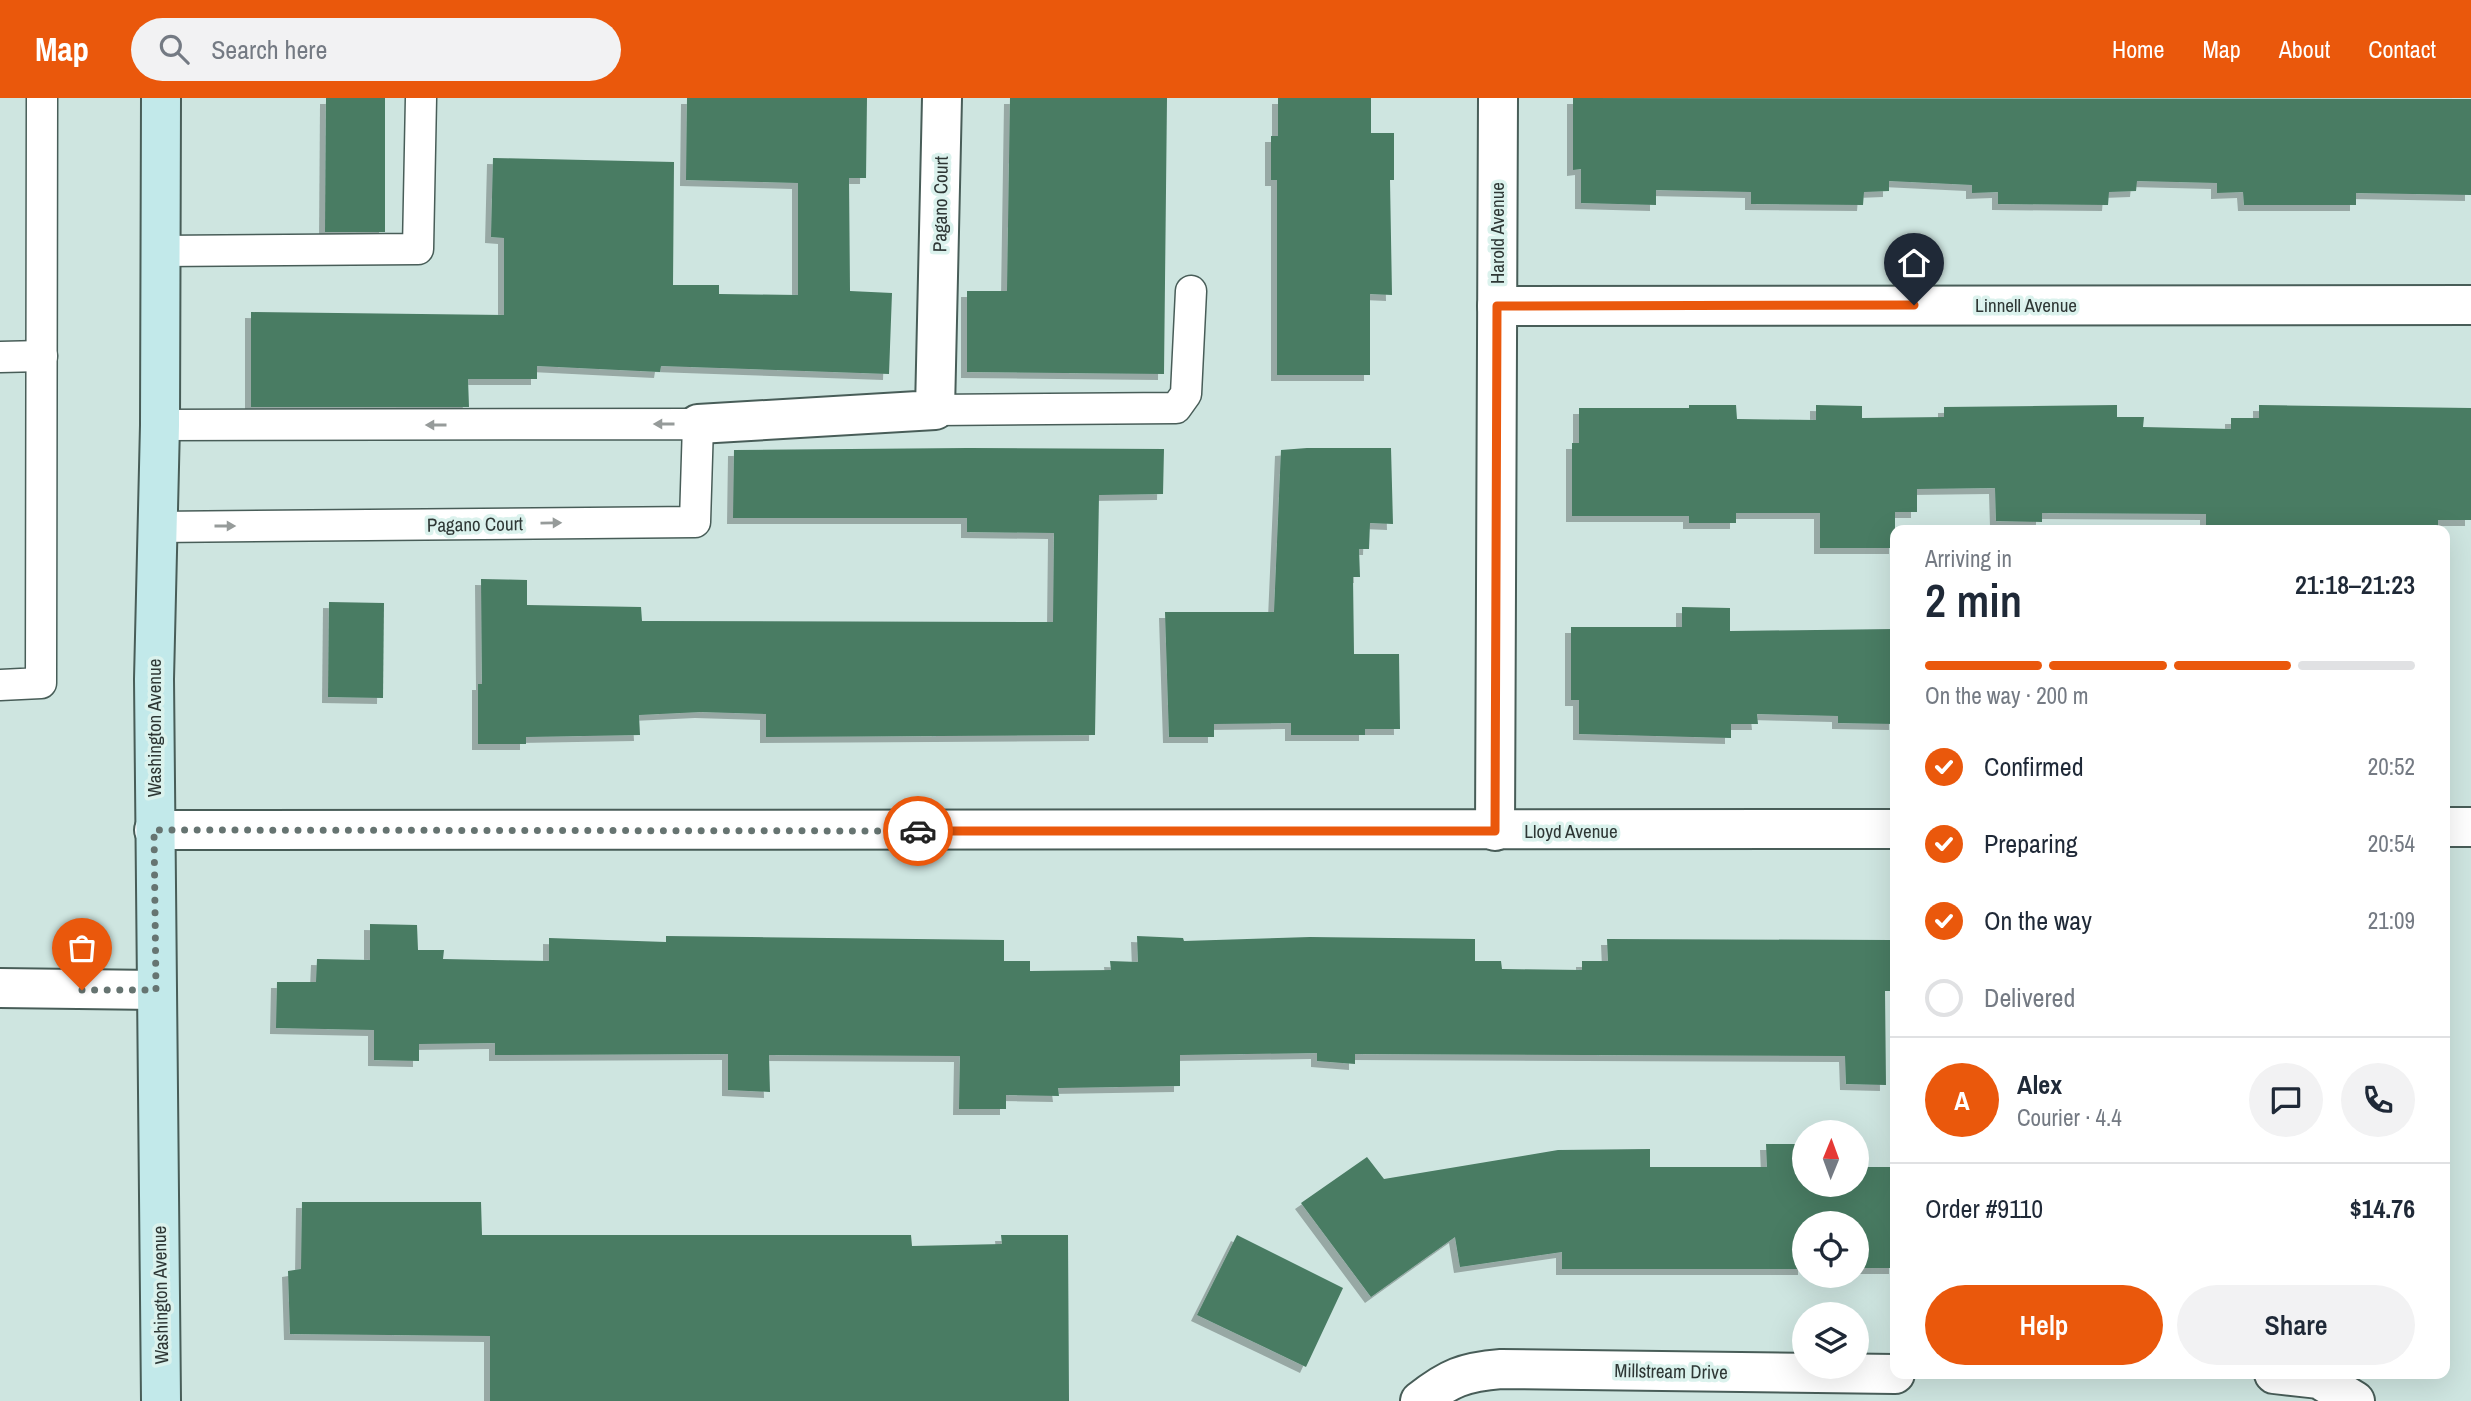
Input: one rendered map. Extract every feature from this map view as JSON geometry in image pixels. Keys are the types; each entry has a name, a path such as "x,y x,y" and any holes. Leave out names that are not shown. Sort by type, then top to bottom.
{"main road":[{"name":"Washington Avenue","path":"161,98 160,425 154,830 161,1401"}],"street":[{"name":"Pagano Court","path":"935,410 942,98"},
{"name":"Harold Avenue","path":"1495,831 1498,98"},
{"name":"Linnell Avenue","path":"1497,306 2471,305"},
{"path":"698,424 935,410"},
{"path":"2450,827 2471,827"},
{"name":"Lloyd Avenue","path":"154,830 1890,830"},
{"path":"0,989 156,990"},
{"name":"Millstream Drive","path":"1434,1390 1472,1372 1501,1369 1886,1383"},
{"path":"2319,1379 2356,1401"}],"lane":[{"path":"0,685 41,683 42,98"},
{"path":"161,251 418,249 421,98"},
{"path":"935,410 1176,408 1186,394 1191,291"},
{"path":"0,357 42,356"},
{"path":"160,425 698,424"},
{"name":"Pagano Court","path":"157,527 695,522 698,424"}],"building":[{"path":"326,98 385,98 385,232 325,232"},
{"path":"687,98 867,98 866,178 849,178 850,291 892,293 889,374 661,366 660,372 537,366 537,379 468,379 469,407 251,407 251,312 504,315 504,238 491,237 493,158 674,162 673,285 719,285 719,294 798,295 798,183 686,180"},
{"path":"1010,98 1167,98 1164,374 967,372 967,291 1007,291"},
{"path":"1278,98 1371,98 1371,133 1394,133 1394,180 1390,180 1392,295 1370,294 1370,375 1277,375 1277,180 1271,180 1271,136 1278,136"},
{"path":"1573,98 2471,99 2471,195 2356,193 2356,205 2244,205 2243,192 2217,193 2217,183 2137,181 2136,191 2109,192 2108,205 1998,204 1998,192 1972,193 1972,185 1889,181 1889,191 1864,192 1863,205 1751,204 1751,192 1656,190 1656,205 1581,203 1581,169 1573,170"},
{"path":"1689,405 1736,405 1737,419 1816,420 1816,405 1862,406 1862,418 1944,417 1944,407 2117,405 2117,417 2144,417 2143,427 2231,429 2231,418 2259,418 2259,405 2471,408 2471,520 2438,520 2438,525 2206,525 2206,514 2042,513 2042,522 1996,521 1995,488 1917,489 1917,512 1895,512 1895,525 1890,525 1890,548 1820,548 1820,513 1736,513 1736,523 1689,523 1689,516 1572,516 1572,443 1579,443 1579,408 1689,408"},
{"path":"1391,448 1393,524 1370,523 1369,549 1359,549 1360,577 1353,577 1354,654 1399,654 1400,729 1365,729 1365,735 1291,735 1291,723 1214,724 1214,737 1169,737 1165,612 1274,612 1281,450"},
{"path":"1164,449 1163,494 1099,495 1095,735 766,737 766,714 701,712 639,715 640,735 526,737 526,744 478,744 478,684 482,684 481,579 527,580 527,605 641,607 642,621 1053,622 1054,533 967,532 967,518 733,518 734,450"},
{"path":"329,602 384,603 383,698 328,697"},
{"path":"1682,607 1730,608 1730,631 1890,629 1890,724 1838,723 1838,716 1757,714 1758,724 1731,724 1731,738 1579,734 1579,700 1571,700 1571,627 1682,627"},
{"path":"370,924 417,925 418,950 444,950 443,959 549,961 549,938 666,942 666,936 1004,940 1004,961 1030,961 1030,971 1111,970 1110,961 1138,962 1137,936 1183,938 1184,941 1310,937 1475,939 1475,961 1501,961 1502,969 1582,970 1582,961 1608,961 1607,939 1890,940 1890,991 1885,991 1886,1085 1846,1084 1845,1056 1355,1054 1355,1064 1317,1061 1317,1053 1180,1055 1180,1086 1058,1088 1059,1096 1006,1095 1006,1109 959,1109 960,1056 769,1055 770,1092 728,1090 728,1054 495,1055 495,1043 419,1044 419,1061 374,1060 374,1030 276,1028 277,982 316,982 317,959 370,960"},
{"path":"1766,1144 1792,1144 1792,1197 1869,1197 1869,1167 1890,1167 1890,1268 1869,1268 1869,1211 1792,1211 1792,1269 1562,1269 1562,1252 1460,1267 1455,1237 1371,1297 1301,1203 1367,1157 1384,1179 1558,1150 1650,1149 1650,1167 1767,1167"},
{"path":"302,1202 481,1202 482,1235 911,1235 912,1246 1002,1244 1001,1235 1068,1235 1069,1401 490,1401 490,1336 290,1334 288,1271 301,1269"},
{"path":"1237,1235 1343,1288 1306,1367 1197,1315"}],"way so far":[{"path":"82,990 156,990 154,830 918,831"}],"route":[{"path":"918,831 1495,831 1497,306 1914,305"}]}
